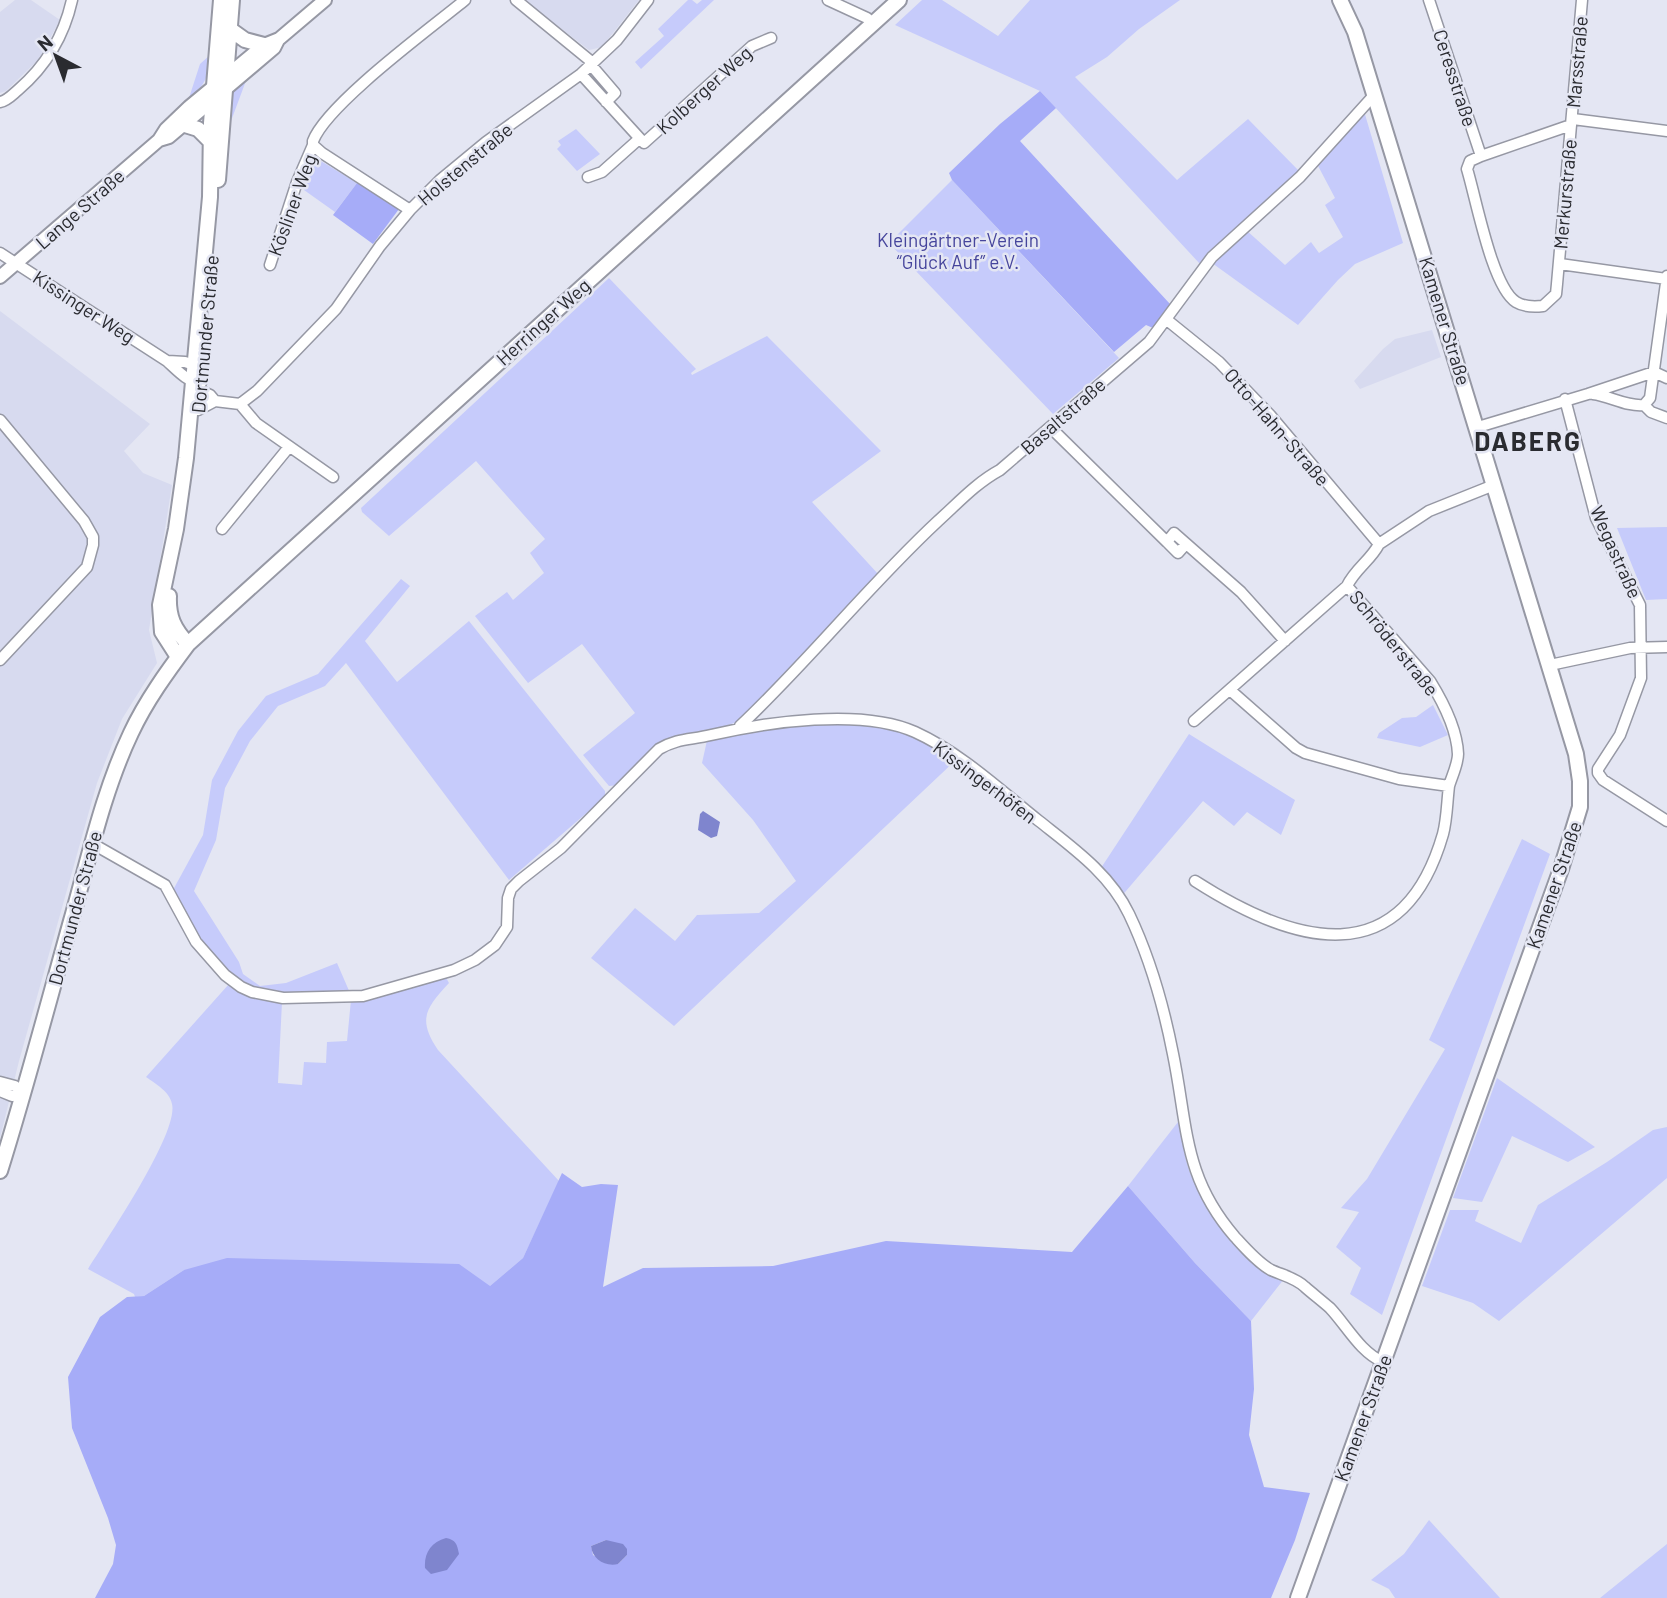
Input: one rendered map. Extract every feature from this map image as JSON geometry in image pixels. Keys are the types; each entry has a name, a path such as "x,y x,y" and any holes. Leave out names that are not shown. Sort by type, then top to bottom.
{"main road":[{"name":"Dortmunder Straße","path":"199,367 220,88 221,0"},
{"name":"Dortmunder Straße","path":"0,1171 115,771 130,734 157,685 188,644 171,622 169,594 189,487 198,410 211,142 231,30 232,0"},
{"name":"Herringer Weg","path":"188,644 899,0"},
{"name":"Kamener Straße","path":"1298,1598 1561,869 1580,807 1576,754 1550,665 1376,94 1355,32 1340,0"},
{"path":"231,30 245,40 264,45"},
{"path":"184,125 198,129 211,142"},
{"name":"Dortmunder Straße","path":"178,657 162,632 160,605 176,529 198,386"}],"street":[{"path":"0,102 22,86 52,52 67,20 72,0"},
{"name":"Lange Straße","path":"159,140 169,137 184,125 264,45 279,39 325,0"},
{"name":"Kösliner Weg","path":"270,265 315,135 342,104 465,0"},
{"path":"516,0 592,64"},
{"name":"Holstenstraße","path":"240,404 257,391 336,309 380,246 410,210 470,153 582,74 617,40 648,0"},
{"path":"828,0 846,3 873,24"},
{"name":"Ceresstraße","path":"1429,0 1481,156"},
{"name":"Marsstraße","path":"1572,122 1582,0"},
{"name":"Kolberger Weg","path":"582,74 645,143 752,46 771,38"},
{"name":"Lange Straße","path":"0,277 159,140 166,129 274,48 279,39"},
{"name":"Kolberger Weg","path":"592,64 615,93 606,102"},
{"name":"Basaltstraße","path":"739,727 924,535 985,478 1000,470 1149,342 1212,257 1300,177 1376,94"},
{"path":"1481,156 1572,122 1667,131"},
{"name":"Merkurstraße","path":"1481,156 1471,161 1467,169 1502,286 1508,295 1525,306 1543,306 1556,294 1572,122"},
{"name":"Kolberger Weg","path":"588,177 602,172 639,139"},
{"path":"313,145 333,161 410,210"},
{"name":"Kissinger Weg","path":"0,253 167,360 215,401 240,404"},
{"name":"Merkurstraße","path":"1560,264 1667,278"},
{"path":"1588,394 1604,395 1636,406 1644,405 1650,398 1667,278"},
{"name":"Otto-Hahn-Straße","path":"1167,320 1219,362 1245,388 1379,544"},
{"name":"Kissinger Weg","path":"167,360 199,367"},
{"path":"1478,427 1654,372 1667,377"},
{"name":"Wegastraße","path":"1565,400 1596,517 1640,605 1641,678 1620,735 1598,773 1604,780 1667,821"},
{"path":"198,410 215,401"},
{"path":"240,404 256,423 333,477"},
{"path":"1644,405 1651,412 1667,418"},
{"path":"0,421 84,521 93,537 91,558 81,574 0,660"},
{"path":"1050,427 1167,542 1174,533 1241,592 1285,641"},
{"path":"222,529 289,447"},
{"path":"1194,721 1347,586 1353,574 1376,551 1379,544 1429,511 1494,485"},
{"name":"Schröderstraße","path":"1195,881 1249,913 1278,924 1330,935 1351,935 1372,930 1404,908 1429,875 1444,832 1449,786 1458,756 1455,734 1430,681 1347,586"},
{"path":"1550,665 1630,648 1667,647"},
{"path":"1230,691 1305,753 1399,779 1449,786"},
{"name":"Kissingerhöfen","path":"93,844 165,885 196,942 215,965 241,987 259,994 283,998 363,996 454,970 495,946 507,927 508,898 519,881 561,848 659,749 676,740 708,736 739,727 848,720 881,723 913,731 971,767 1099,872 1112,887 1129,915 1156,987 1174,1057 1194,1171 1209,1201 1250,1253 1268,1268 1301,1283 1330,1309 1367,1352 1382,1362"},
{"path":"0,1082 15,1086 24,1095"},
{"path":"0,1091 12,1096 24,1095"}],"shaded area":[{"path":"15,0 31,0 60,20 39,59 6,91 0,93 0,12"},
{"path":"524,0 639,0 602,47 589,50"},
{"path":"1040,91 1056,108 1020,141 1170,304 1153,328 1146,325 1114,352 952,180 949,173 1000,124"},
{"path":"357,183 399,209 373,244 333,215"},
{"path":"0,311 150,424 124,451 143,473 172,485 149,630 157,663 122,719 97,783 0,1138"},
{"path":"1432,330 1441,357 1360,389 1354,381 1395,339"},
{"path":"703,811 720,822 717,836 711,838 698,830 700,814"},
{"path":"562,1173 582,1187 618,1185 603,1287 643,1268 773,1266 886,1241 1072,1252 1128,1186 1195,1263 1251,1321 1254,1389 1249,1435 1264,1487 1310,1493 1295,1540 1271,1598 95,1598 113,1564 116,1545 72,1428 68,1377 100,1317 127,1297 144,1296 184,1270 227,1258 459,1264 490,1286 523,1258","holes":["606,1540 627,1555 618,1564 606,1563 593,1555 591,1546"]},
{"path":"446,1538 456,1543 459,1554 447,1570 431,1574 425,1568 427,1553 432,1545"},
{"path":"606,1540 623,1544 627,1549 627,1555 618,1564 604,1563 592,1551 591,1546"}],"green space":[{"path":"688,0 697,4 702,0 714,0 641,69 635,62 664,36 658,29"},
{"path":"922,0 942,0 998,36 1030,0 1180,0 1139,29 1107,57 1075,77 1177,180 1248,119 1299,171 1200,264 1040,91 895,25"},
{"path":"210,55 205,80 188,101 200,64"},
{"path":"247,78 231,121 228,121 231,96"},
{"path":"1364,111 1403,243 1355,264 1298,325 1212,263 1246,230 1285,265 1311,242 1319,253 1343,237 1325,205 1335,198 1316,162"},
{"path":"576,129 600,154 577,171 557,149 561,145 558,141"},
{"path":"316,158 357,183 335,212 304,190"},
{"name":"Kleingärtner-Verein “Glück Auf” e.V.","path":"952,180 1119,358 1053,414 889,243"},
{"path":"609,278 696,369 692,375 767,336 881,451 812,502 879,575 822,638 737,722 708,732 672,737 658,743 619,785 609,786 583,755 635,713 582,644 528,683 475,616 507,592 513,600 544,573 530,553 545,539 476,461 389,536 362,512 361,508"},
{"path":"1667,527 1667,599 1646,600 1617,528"},
{"path":"401,579 410,586 365,641 397,682 469,621 605,791 605,797 509,880 346,663 325,686 278,706 250,741 225,788 216,840 194,891 239,962 243,974 260,986 286,983 337,963 350,993 298,996 249,988 221,967 198,935 173,890 203,835 212,780 238,731 266,696 318,674"},
{"path":"1433,705 1448,735 1420,747 1377,738 1379,733 1402,718 1416,717"},
{"path":"820,721 898,726 958,758 674,1026 591,958 635,908 675,941 697,915 759,913 796,881 753,820 702,763 708,736"},
{"path":"1189,734 1295,800 1281,835 1247,812 1234,826 1203,801 1120,898 1099,871"},
{"path":"1522,839 1550,854 1382,1315 1350,1294 1361,1268 1336,1247 1359,1212 1341,1208 1367,1179 1445,1049 1429,1040"},
{"path":"445,976 449,983 430,1007 426,1022 438,1050 559,1181 523,1258 490,1286 184,1270 144,1296 135,1297 88,1269 153,1161 171,1118 172,1104 168,1096 146,1077 229,984 255,996 282,1002 278,1083 302,1085 304,1062 326,1063 327,1042 347,1041 351,1000"},
{"path":"1497,1078 1595,1147 1568,1162 1512,1136 1482,1202 1453,1198"},
{"path":"1178,1122 1189,1170 1206,1202 1229,1230 1284,1279 1251,1321 1195,1263 1128,1186"},
{"path":"1667,1127 1667,1178 1499,1321 1473,1303 1422,1286 1450,1210 1479,1210 1475,1221 1521,1243 1538,1205 1653,1130"},
{"path":"1429,1520 1500,1598 1395,1598 1389,1589 1371,1580 1404,1554"},
{"path":"1667,1544 1667,1598 1600,1598"}],"district":[{"name":"DABERG","path":"1528,442"}]}
